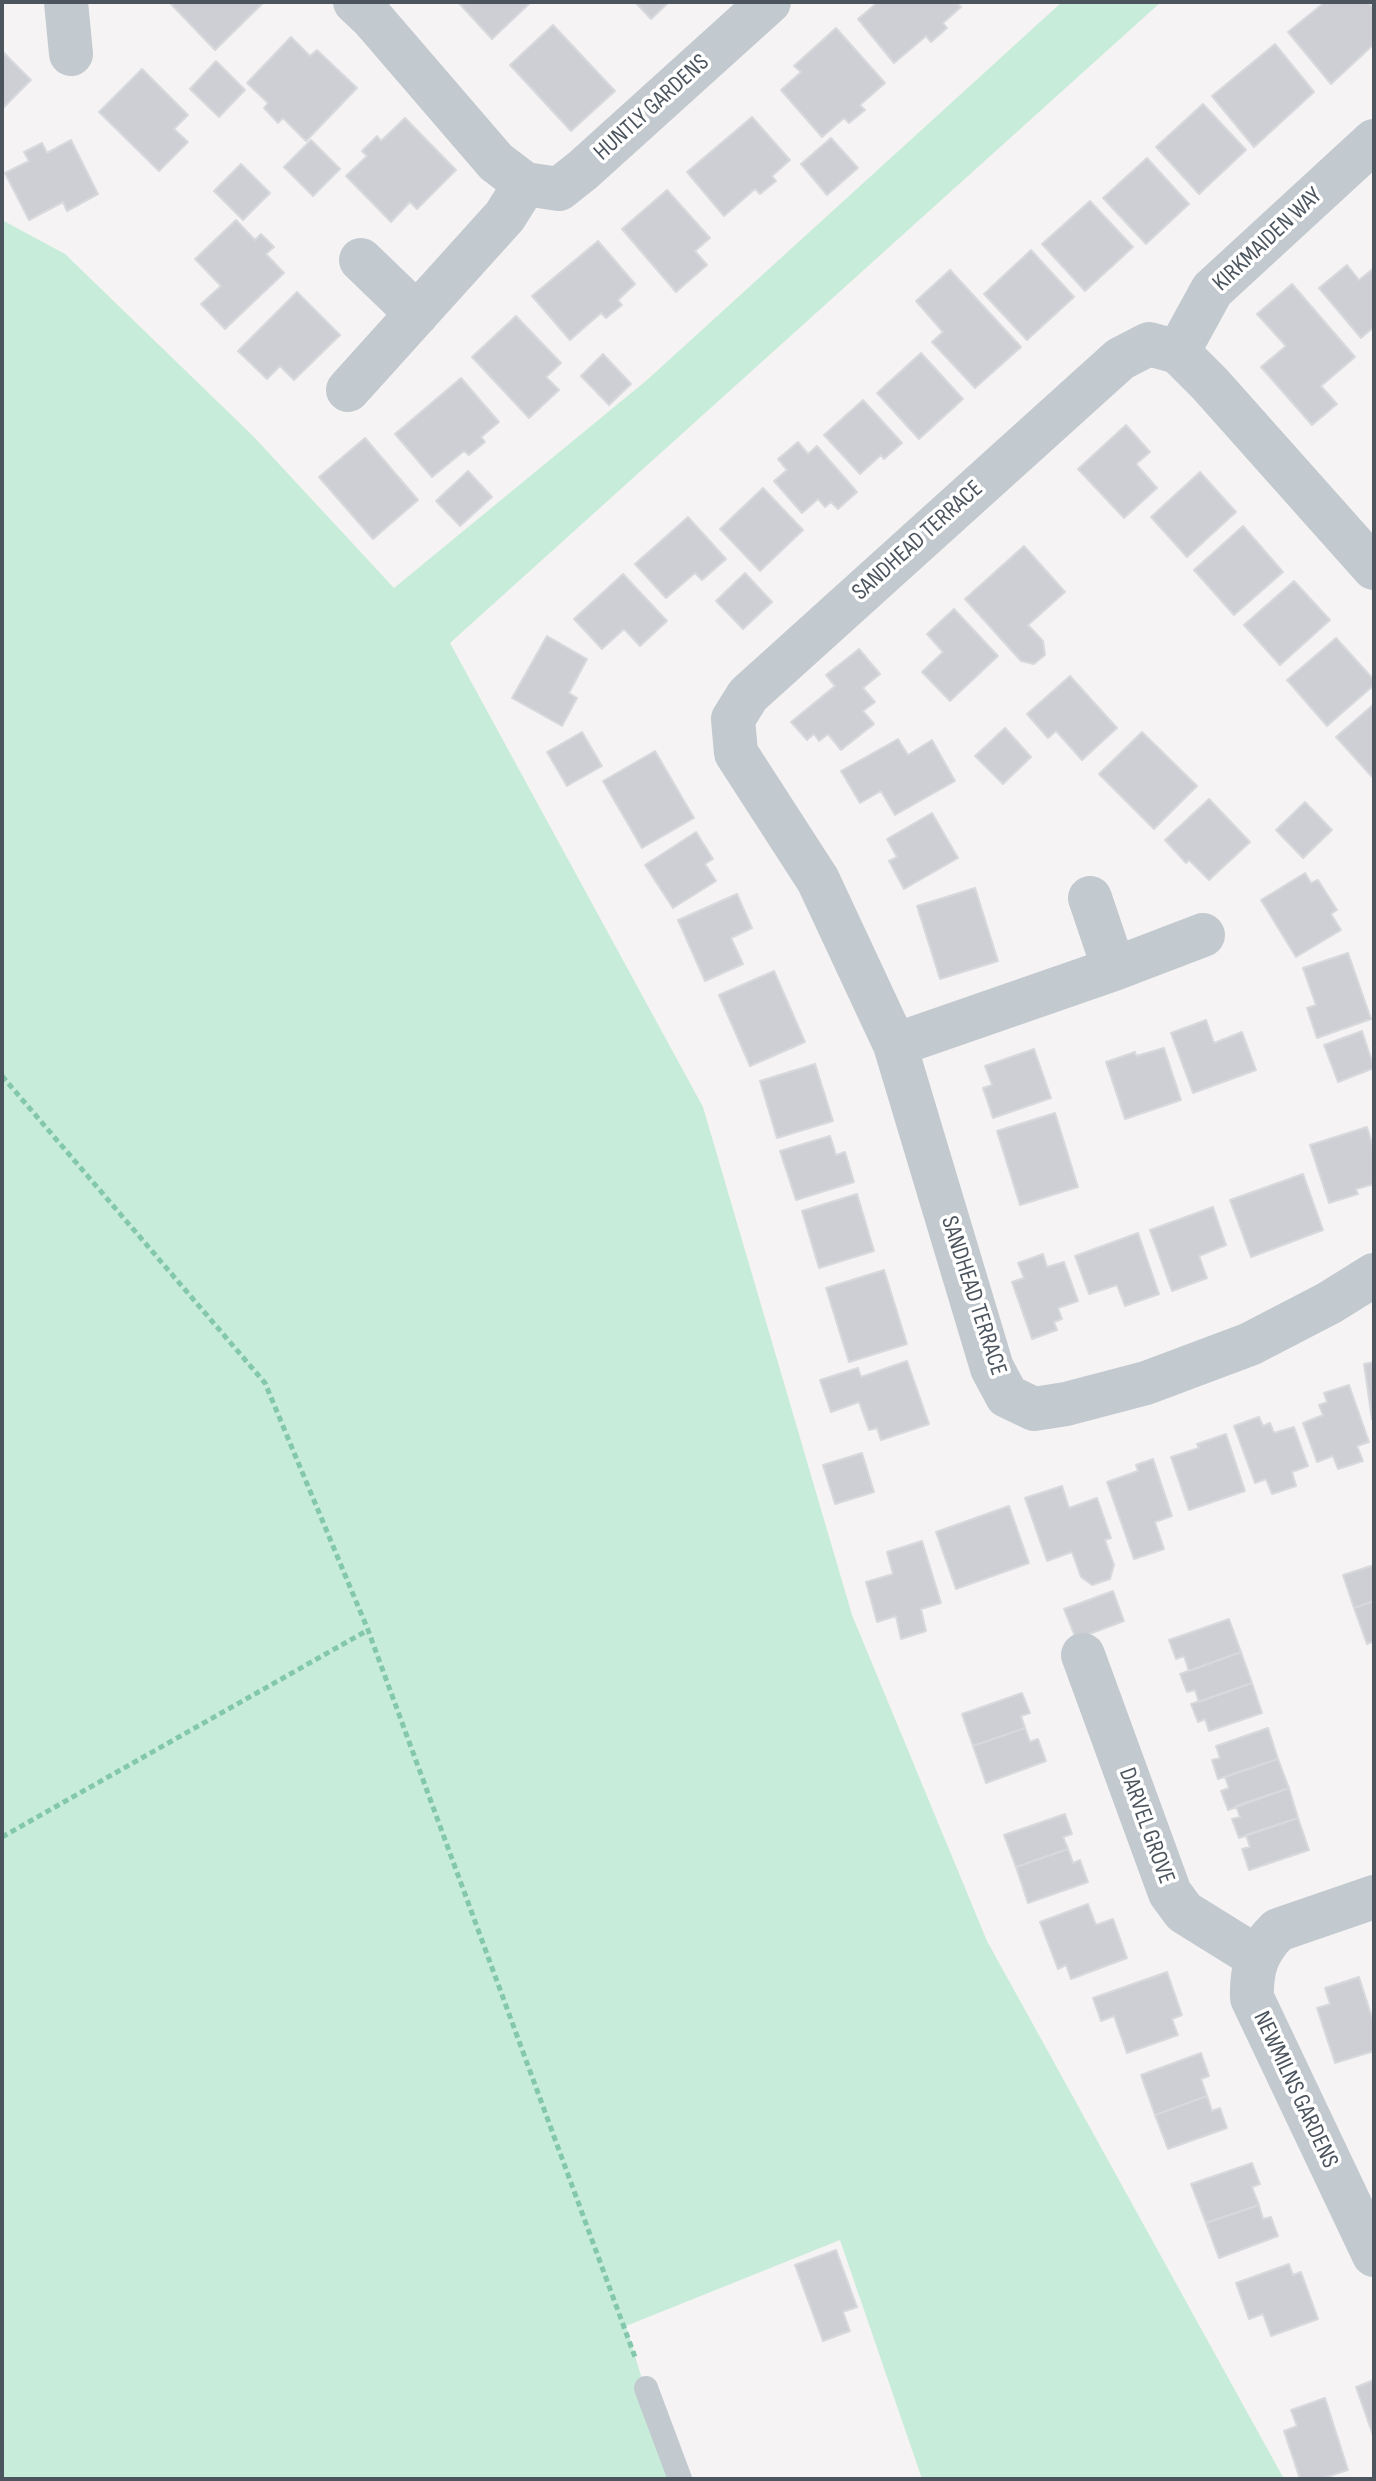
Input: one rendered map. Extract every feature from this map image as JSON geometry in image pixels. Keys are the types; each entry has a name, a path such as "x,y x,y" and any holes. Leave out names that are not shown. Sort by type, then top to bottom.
{"street":[{"path":"66,2 71,54"},
{"path":"348,390 505,216 525,184 496,162 355,2"},
{"name":"HUNTLY GARDENS","path":"525,184 559,189 769,2"},
{"name":"KIRKMAIDEN WAY","path":"1178,352 1212,290 1374,141"},
{"path":"361,260 417,314"},
{"name":"SANDHEAD TERRACE","path":"1178,352 1149,344 1120,359 748,695 733,719 736,753 818,880 895,1045 992,1368 1007,1396 1034,1409 1146,1383 1250,1344 1329,1303 1374,1275"},
{"path":"1178,352 1374,568"},
{"path":"1090,898 1114,969"},
{"path":"895,1045 1203,935"},
{"name":"DARVEL GROVE","path":"1083,1655 1170,1893 1184,1912 1258,1958"},
{"path":"1258,1958 1266,1941 1278,1930 1374,1897"},
{"name":"NEWMILNS GARDENS","path":"1258,1958 1251,1976 1252,1998 1374,2255"}],"lane":[{"path":"646,2388 680,2479"}],"path":[{"path":"2,1076 265,1383 368,1630 646,2388"},
{"path":"2,1837 368,1630"}],"green space":[{"path":"1062,2 1161,2 450,643 703,1107 852,1615 987,1941 1284,2479 922,2479 840,2240 626,2326 672,2479 2,2479 2,220 65,254 253,436 394,588 647,380"}],"building":[{"path":"169,2 264,2 215,50"},
{"path":"458,2 531,2 492,39"},
{"path":"635,2 669,2 651,19"},
{"path":"878,2 956,2 961,7 943,23 947,28 931,42 926,36 894,63 858,19"},
{"path":"1325,2 1369,2 1374,8 1374,44 1331,84 1288,32"},
{"path":"553,25 615,91 571,131 510,65"},
{"path":"836,28 885,83 860,105 865,110 849,123 844,118 822,137 781,90 801,72 794,66"},
{"path":"291,37 310,56 317,50 357,88 306,141 283,118 278,123 264,108 268,103 247,83"},
{"path":"1275,44 1314,92 1254,147 1212,96"},
{"path":"2,51 31,80 2,109"},
{"path":"216,61 245,90 219,117 190,89"},
{"path":"142,69 188,115 174,129 188,142 159,171 99,112"},
{"path":"1203,104 1246,150 1199,194 1156,147"},
{"path":"752,117 790,160 772,176 776,181 760,194 755,189 724,216 687,172"},
{"path":"405,118 456,170 417,209 410,202 391,222 346,176 367,156 362,151 377,136 381,141"},
{"path":"831,138 858,168 827,195 801,164"},
{"path":"71,140 98,194 67,211 63,202 29,220 5,173 29,161 24,152 42,143 47,153"},
{"path":"311,140 340,169 313,196 284,167"},
{"path":"1147,158 1189,204 1146,244 1103,198"},
{"path":"241,164 270,193 243,220 214,191"},
{"path":"667,190 710,238 695,251 707,265 676,292 622,229"},
{"path":"1090,201 1133,247 1085,291 1042,244"},
{"path":"236,220 255,240 261,234 274,247 266,254 284,273 225,329 201,304 221,286 195,259"},
{"path":"598,241 635,284 618,300 622,305 606,318 601,313 570,340 532,296"},
{"path":"1031,250 1074,297 1027,340 984,294"},
{"path":"1347,265 1359,280 1374,268 1374,327 1361,338 1319,288"},
{"path":"950,270 1021,347 975,388 932,342 943,332 916,301"},
{"path":"1292,284 1355,357 1321,386 1337,404 1312,425 1261,367 1286,346 1257,314"},
{"path":"297,292 340,335 294,380 280,366 267,379 238,351"},
{"path":"516,316 561,363 546,377 559,390 529,418 472,357"},
{"path":"921,353 963,399 919,439 877,393"},
{"path":"603,354 631,384 609,405 581,376"},
{"path":"461,378 499,422 481,437 485,442 469,455 464,451 432,477 395,434"},
{"path":"863,400 902,443 884,459 881,455 860,474 824,435"},
{"path":"1126,425 1150,452 1136,464 1157,488 1124,518 1078,469"},
{"path":"365,438 418,500 373,539 319,477"},
{"path":"798,442 808,454 817,446 857,492 838,509 831,502 825,507 818,499 802,513 774,481 787,470 778,459"},
{"path":"468,471 492,497 460,526 436,501"},
{"path":"1200,472 1236,512 1187,557 1151,517"},
{"path":"763,488 803,530 760,571 720,529"},
{"path":"688,517 726,559 702,580 695,573 666,598 635,564"},
{"path":"1243,526 1283,572 1234,615 1194,570"},
{"path":"1024,546 1065,592 1028,625 1043,641 1045,655 1034,664 1021,661 965,599"},
{"path":"745,573 772,602 743,629 716,601"},
{"path":"623,574 667,621 640,646 624,629 602,649 574,619"},
{"path":"1294,581 1330,620 1280,665 1244,625"},
{"path":"954,609 998,656 950,701 922,672 943,652 927,634"},
{"path":"547,636 587,659 569,693 577,698 562,726 512,698"},
{"path":"1336,638 1374,680 1374,685 1327,726 1287,680"},
{"path":"859,649 880,674 863,688 875,702 863,711 874,724 841,750 828,734 819,741 814,734 807,740 791,722 835,686 826,675"},
{"path":"1070,676 1117,728 1082,760 1056,731 1048,738 1027,714"},
{"path":"1374,704 1374,779 1336,737"},
{"path":"1005,728 1031,757 1003,784 975,756"},
{"path":"582,732 602,766 567,786 547,752"},
{"path":"1142,732 1197,786 1154,829 1099,774"},
{"path":"898,739 908,755 932,740 955,781 895,815 881,791 860,803 841,771"},
{"path":"655,751 694,818 642,848 603,781"},
{"path":"1209,799 1250,842 1209,880 1189,860 1186,863 1165,840"},
{"path":"1305,802 1332,830 1303,858 1276,830"},
{"path":"932,813 958,858 904,889 889,861 897,857 887,839"},
{"path":"696,832 713,859 705,864 716,881 673,908 645,865"},
{"path":"1305,873 1311,883 1318,880 1337,910 1331,914 1341,930 1296,957 1261,900"},
{"path":"975,888 998,961 940,979 917,906"},
{"path":"737,894 752,928 731,938 743,964 705,981 678,920"},
{"path":"1348,953 1371,1019 1317,1038 1307,1008 1316,1005 1303,968"},
{"path":"774,971 805,1042 750,1066 719,995"},
{"path":"1206,1020 1214,1043 1242,1032 1256,1070 1193,1093 1171,1033"},
{"path":"1362,1031 1374,1068 1338,1082 1324,1045"},
{"path":"1164,1048 1181,1100 1125,1119 1106,1062 1135,1052 1136,1056"},
{"path":"1034,1049 1051,1098 993,1118 983,1088 992,1085 985,1066"},
{"path":"815,1064 833,1121 777,1138 760,1081"},
{"path":"1055,1113 1078,1187 1020,1205 997,1131"},
{"path":"1367,1127 1374,1150 1374,1184 1356,1189 1358,1194 1329,1203 1310,1145"},
{"path":"830,1136 836,1155 845,1152 854,1182 796,1200 780,1151"},
{"path":"1303,1174 1323,1230 1251,1257 1230,1200"},
{"path":"857,1194 874,1251 819,1268 802,1211"},
{"path":"1213,1207 1226,1245 1199,1256 1207,1278 1172,1291 1150,1230"},
{"path":"1138,1233 1159,1294 1125,1306 1117,1285 1089,1294 1075,1256"},
{"path":"1043,1254 1047,1267 1064,1262 1078,1301 1058,1308 1062,1319 1054,1322 1057,1330 1032,1339 1012,1282 1024,1278 1018,1263"},
{"path":"884,1270 907,1344 849,1362 826,1288"},
{"path":"907,1361 929,1424 881,1440 877,1428 869,1430 859,1402 831,1412 820,1380 858,1368 861,1377"},
{"path":"1374,1362 1374,1419 1372,1419 1364,1364"},
{"path":"1349,1385 1369,1442 1357,1446 1363,1461 1338,1469 1333,1456 1317,1462 1303,1423 1323,1415 1319,1405 1327,1402 1324,1393"},
{"path":"1259,1417 1263,1426 1270,1423 1274,1433 1294,1427 1308,1466 1292,1472 1296,1486 1272,1494 1266,1479 1255,1483 1234,1426"},
{"path":"1226,1434 1245,1491 1189,1510 1171,1457 1199,1448 1197,1444"},
{"path":"862,1453 874,1492 835,1504 823,1465"},
{"path":"1153,1459 1172,1516 1155,1522 1164,1549 1134,1559 1107,1482 1138,1471 1136,1465"},
{"path":"1062,1486 1069,1508 1097,1498 1111,1538 1105,1540 1114,1565 1110,1579 1092,1585 1081,1577 1072,1552 1047,1561 1025,1498"},
{"path":"1009,1506 1029,1563 956,1589 936,1532"},
{"path":"922,1541 941,1603 921,1609 926,1631 901,1639 896,1616 877,1622 866,1582 893,1574 887,1552"},
{"path":"1374,1565 1374,1601 1354,1608 1343,1575"},
{"path":"1113,1591 1124,1621 1076,1639 1064,1609"},
{"path":"1374,1601 1374,1641 1367,1644 1354,1608"},
{"path":"1229,1619 1241,1652 1189,1671 1184,1656 1176,1659 1169,1640"},
{"path":"1241,1652 1252,1683 1199,1702 1195,1690 1187,1692 1180,1674"},
{"path":"1252,1683 1262,1713 1209,1731 1205,1719 1198,1722 1191,1704"},
{"path":"1022,1693 1030,1713 1021,1716 1025,1728 973,1746 962,1714"},
{"path":"1025,1728 1030,1742 1038,1739 1046,1761 986,1783 973,1746"},
{"path":"1268,1728 1278,1759 1218,1779 1212,1760 1220,1758 1216,1746"},
{"path":"1278,1759 1289,1788 1228,1810 1221,1791 1229,1788 1225,1777"},
{"path":"1289,1788 1298,1818 1239,1838 1232,1819 1240,1817 1236,1806"},
{"path":"1065,1814 1072,1834 1063,1837 1068,1849 1016,1867 1004,1835"},
{"path":"1298,1818 1309,1850 1249,1870 1242,1849 1250,1847 1246,1835"},
{"path":"1068,1849 1073,1863 1080,1860 1088,1882 1028,1903 1016,1867"},
{"path":"1088,1904 1096,1925 1113,1919 1127,1958 1071,1979 1066,1965 1058,1969 1040,1922"},
{"path":"1167,1972 1182,2015 1172,2019 1178,2035 1127,2053 1114,2016 1101,2021 1093,1998"},
{"path":"1359,1977 1374,2024 1374,2051 1335,2063 1317,2008 1330,2004 1325,1988"},
{"path":"1201,2053 1209,2076 1201,2079 1207,2096 1155,2115 1141,2075"},
{"path":"1207,2096 1212,2111 1220,2108 1227,2128 1168,2149 1155,2115"},
{"path":"1252,2163 1260,2184 1252,2187 1259,2205 1206,2223 1191,2184"},
{"path":"1259,2205 1263,2219 1271,2217 1278,2236 1219,2258 1206,2223"},
{"path":"836,2250 857,2307 843,2312 850,2331 823,2341 795,2265"},
{"path":"1289,2264 1293,2275 1301,2272 1318,2319 1271,2336 1263,2314 1249,2319 1236,2283"},
{"path":"1374,2380 1374,2438 1356,2387"},
{"path":"1325,2398 1348,2470 1320,2479 1300,2479 1284,2431 1297,2426 1291,2410"}]}
